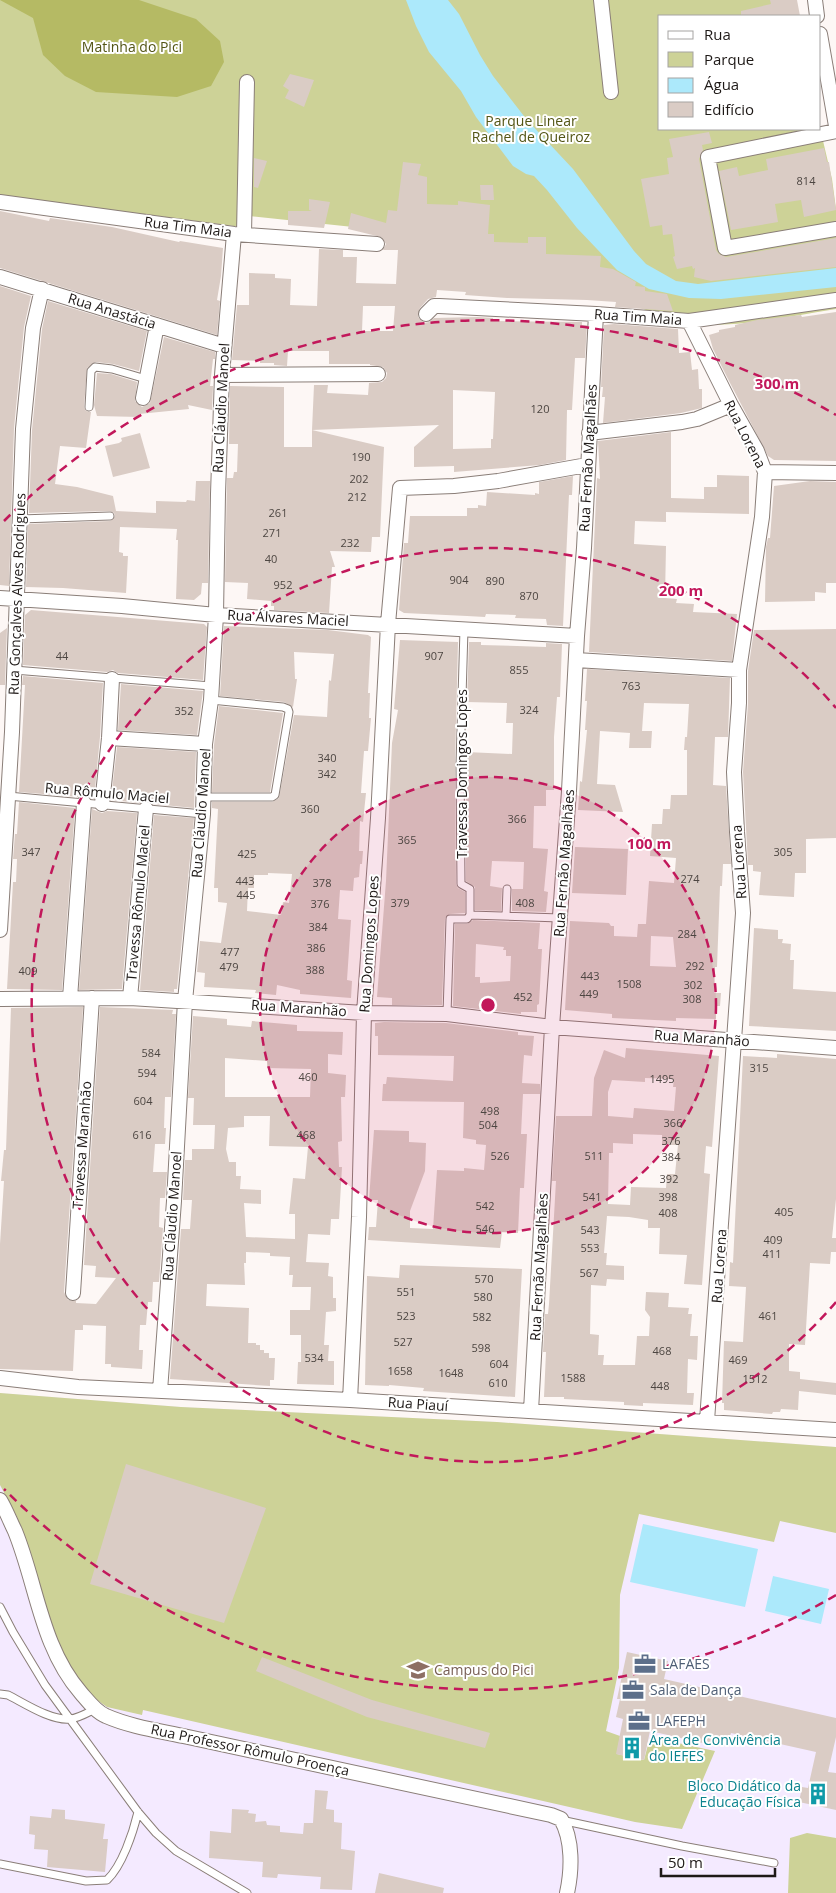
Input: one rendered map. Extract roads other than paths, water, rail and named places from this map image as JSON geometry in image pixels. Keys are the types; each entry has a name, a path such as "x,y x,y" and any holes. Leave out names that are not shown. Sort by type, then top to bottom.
{"street":[{"path":"601,0 611,92"},
{"path":"815,0 816,15"},
{"path":"821,40 836,126"},
{"name":"Rua Cláudio Manoel","path":"160,1391 174,1201 185,1001 203,814 206,744 216,615 222,375 239,234 248,82"},
{"path":"836,131 708,157 725,248 836,229"},
{"name":"Rua Tim Maia","path":"0,202 239,234 377,244"},
{"name":"Rua Anastácia","path":"0,277 224,346"},
{"name":"Rua Gonçalves Alves Rodrigues","path":"0,930 8,796 6,732 14,670 23,429 33,328 42,289"},
{"name":"Rua Tim Maia","path":"426,314 434,306 439,306 690,321 836,300"},
{"name":"Rua Fernão Magalhães","path":"531,1411 552,1027 584,548 596,314"},
{"name":"Rua Lorena","path":"690,321 731,405 757,451 765,472 762,517 739,670 739,703 734,772 743,913 707,1421"},
{"path":"143,398 157,325"},
{"path":"222,375 378,374"},
{"path":"589,433 682,422 697,419 731,405"},
{"name":"Rua Domingos Lopes","path":"350,1400 359,1217 364,1013 378,818 388,624 400,488 454,486 498,481 587,465"},
{"path":"765,472 836,473"},
{"name":"Rua Álvares Maciel","path":"0,598 122,606 216,615 577,636"},
{"path":"576,660 739,670"},
{"path":"0,668 14,670"},
{"path":"102,804 109,738 112,679"},
{"path":"109,738 206,744"},
{"path":"70,998 84,804"},
{"name":"Travessa Rômulo Maciel","path":"130,998 146,809"},
{"name":"Travessa Maranhão","path":"72,1293 92,998"},
{"name":"Rua Maranhão","path":"0,999 130,998 364,1013 447,1014 552,1027 836,1048"},
{"name":"Rua Piauí","path":"0,1378 78,1387 350,1400 836,1430"},
{"name":"Rua Professor Rômulo Proença","path":"0,1500 24,1554 40,1613 57,1658 66,1675 95,1709 104,1716 138,1726 551,1815 561,1820"},
{"path":"561,1820 569,1838 567,1893"}],"lane":[{"path":"89,407 91,371 95,367 112,369 146,379"},
{"path":"20,519 110,516"},
{"name":"Travessa Domingos Lopes","path":"464,628 460,765 461,884 470,889 470,915"},
{"path":"14,670 112,679 211,693 288,708 289,712 275,795 272,797 204,797"},
{"name":"Rua Rômulo Maciel","path":"8,796 203,814"},
{"path":"506,916 507,889"},
{"path":"447,1014 450,919 467,919 470,915 560,918"},
{"path":"0,1607 45,1685 138,1812 156,1833 176,1851 247,1893"},
{"path":"0,1694 8,1695 54,1718 70,1719 80,1717 95,1709"},
{"path":"0,1864 86,1881 107,1880 114,1872 121,1858 134,1829 138,1812"},
{"path":"561,1820 682,1846 774,1863"}],"water":[{"path":"406,0 448,0 459,14 493,76 527,120 573,169 634,251 646,264 676,281 698,284 836,268 836,287 721,299 689,298 649,289 617,270 577,228 534,176 526,174 513,166 476,117 461,91 429,52"},
{"path":"643,1524 758,1549 745,1607 630,1582"},
{"path":"773,1576 829,1589 821,1624 765,1611"}],"place":[{"name":"LAFAES","path":"645,1664"},
{"name":"Campus do Pici","path":"418,1670"},
{"name":"Sala de Dança","path":"633,1690"},
{"name":"LAFEPH","path":"639,1721"},
{"name":"Área de Convivência do IEFES","path":"632,1748"},
{"name":"Bloco Didático da Educação Física","path":"818,1794"}],"park label":[{"name":"Matinha do Pici","path":"132,47"},
{"name":"Parque Linear Rachel de Queiroz","path":"531,130"}]}
